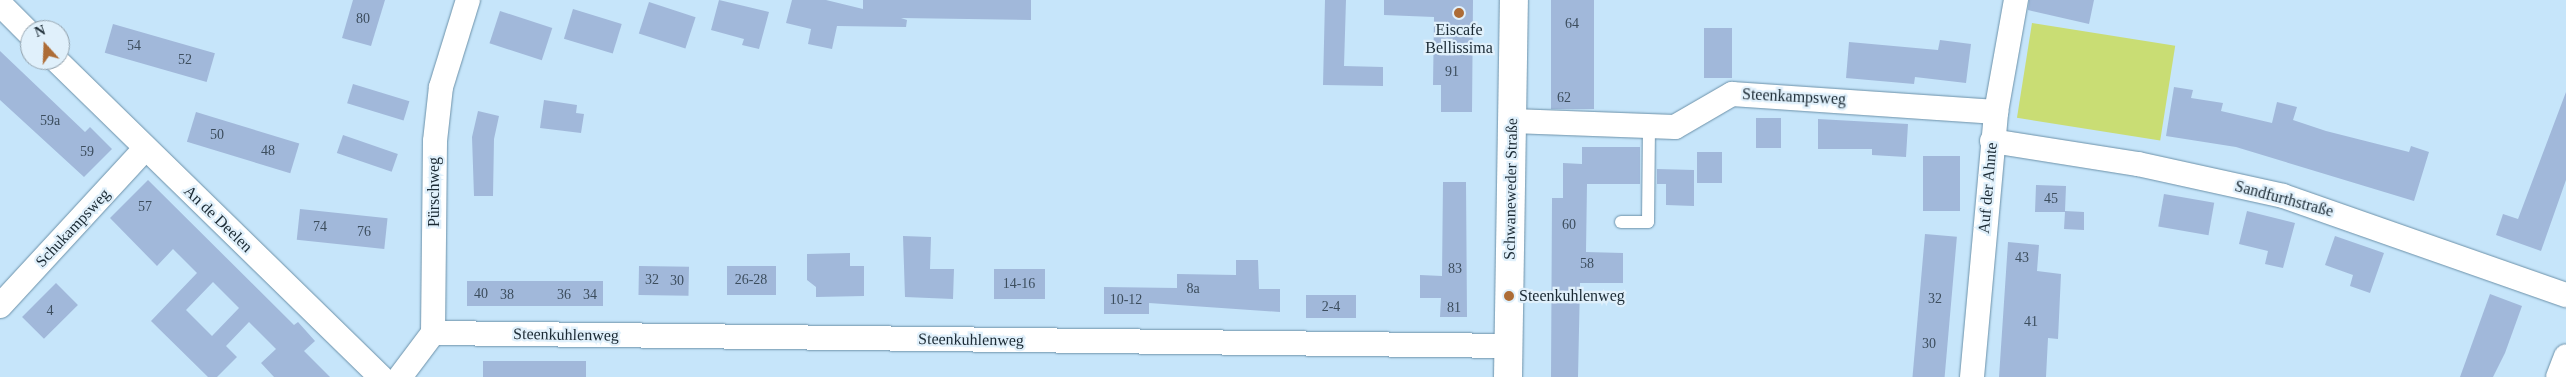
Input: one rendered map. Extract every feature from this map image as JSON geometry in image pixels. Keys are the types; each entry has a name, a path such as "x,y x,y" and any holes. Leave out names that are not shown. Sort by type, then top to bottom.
{"main road":[{"name":"Schwaneweder Straße","path":"1508,377 1514,0"}],"street":[{"name":"Pürschweg","path":"433,333 434,141 452,42 468,0"},
{"name":"Auf der Ahnte","path":"1972,377 1992,141 2016,0"},
{"path":"0,4 20,24"},
{"name":"An de Deelen","path":"66,70 381,377"},
{"name":"Steenkampsweg","path":"1512,121 1649,130 1675,127 1732,94 1996,112"},
{"name":"Sandfurthstraße","path":"1992,141 2138,164 2283,196 2566,295"},
{"name":"Schukampsweg","path":"0,306 145,149"},
{"name":"Steenkuhlenweg","path":"433,333 1508,346"},
{"path":"400,377 433,333"},
{"path":"2558,377 2566,356"}],"lane":[{"path":"1621,222 1648,222 1649,130"}],"green space":[{"path":"2032,23 2175,46 2160,141 2017,118"}],"building":[{"path":"353,0 385,0 371,46 342,38"},
{"path":"719,0 769,12 759,49 742,45 744,39 711,30"},
{"path":"792,0 826,0 863,9 863,0 1031,0 1031,20 901,18 907,20 906,27 837,26 832,49 808,44 811,29 786,23"},
{"path":"1325,0 1346,0 1344,66 1383,67 1383,86 1323,85"},
{"path":"1384,0 1473,0 1472,112 1441,112 1441,85 1433,85 1434,17 1384,15"},
{"path":"1551,0 1594,0 1594,109 1551,109"},
{"path":"2029,0 2094,0 2089,24 2028,10"},
{"path":"649,2 696,17 685,49 639,33"},
{"path":"573,9 622,24 613,54 564,39"},
{"path":"500,11 552,28 542,60 489,43"},
{"path":"113,24 215,53 207,82 105,53"},
{"path":"1704,28 1732,28 1732,78 1704,78"},
{"path":"1940,40 1971,44 1966,83 1915,77 1914,84 1846,78 1849,42 1938,50"},
{"path":"0,51 85,132 90,127 112,149 84,177 0,100"},
{"path":"353,84 409,101 404,120 347,103"},
{"path":"2174,87 2193,90 2191,98 2223,103 2221,111 2272,123 2277,102 2297,107 2293,120 2326,131 2409,152 2411,146 2429,152 2414,201 2236,147 2166,136"},
{"path":"2566,92 2566,180 2541,251 2496,235 2503,214 2518,219"},
{"path":"544,100 577,105 576,113 584,114 581,133 540,128"},
{"path":"478,111 499,116 494,139 493,196 474,196 472,137"},
{"path":"196,112 299,144 290,173 187,142"},
{"path":"1756,118 1781,118 1781,148 1756,148"},
{"path":"1818,119 1908,124 1906,157 1872,155 1872,149 1818,149"},
{"path":"343,135 398,154 392,172 337,153"},
{"path":"1582,147 1640,147 1640,184 1587,184 1586,252 1623,253 1623,283 1580,283 1578,377 1551,377 1552,198 1563,198 1563,163 1582,164"},
{"path":"1697,152 1722,152 1722,183 1697,183"},
{"path":"1923,156 1960,156 1960,211 1923,211"},
{"path":"1657,169 1694,170 1694,206 1666,205 1666,184 1657,184"},
{"path":"148,180 294,325 298,322 315,341 304,351 330,377 274,377 261,363 276,349 249,322 226,346 237,357 217,377 208,377 151,321 197,273 173,249 157,266 110,218","holes":["213,282 239,308 212,336 186,310"]},
{"path":"1443,182 1466,182 1467,317 1440,317 1441,298 1420,298 1420,275 1442,276"},
{"path":"2036,185 2066,186 2065,211 2084,212 2084,230 2064,229 2065,212 2035,212"},
{"path":"2164,194 2214,203 2208,235 2158,226"},
{"path":"300,209 388,218 384,249 297,240"},
{"path":"2247,211 2295,223 2283,268 2265,264 2268,251 2239,244"},
{"path":"1925,234 1957,237 1945,377 1912,377"},
{"path":"903,236 931,237 930,269 954,269 953,299 905,297"},
{"path":"2335,236 2384,253 2370,293 2350,286 2353,275 2325,265"},
{"path":"2008,242 2039,245 2037,271 2061,274 2058,339 2048,338 2046,377 1999,377"},
{"path":"850,253 850,266 864,266 864,296 816,297 816,287 807,280 807,254"},
{"path":"1236,260 1258,260 1259,289 1280,289 1280,312 1149,303 1149,314 1104,314 1104,287 1177,288 1177,274 1236,275"},
{"path":"639,266 689,267 688,296 638,295"},
{"path":"727,266 776,266 776,295 727,295"},
{"path":"994,269 1045,269 1045,299 994,299"},
{"path":"467,281 603,281 603,306 467,306"},
{"path":"56,283 78,305 44,339 22,317"},
{"path":"2490,294 2522,306 2505,353 2493,377 2460,377"},
{"path":"1306,295 1356,295 1356,318 1306,318"},
{"path":"483,361 586,361 586,377 483,377"}],"place":[{"name":"Eiscafe Bellissima","path":"1459,13"},
{"name":"Steenkuhlenweg","path":"1509,296"}]}
